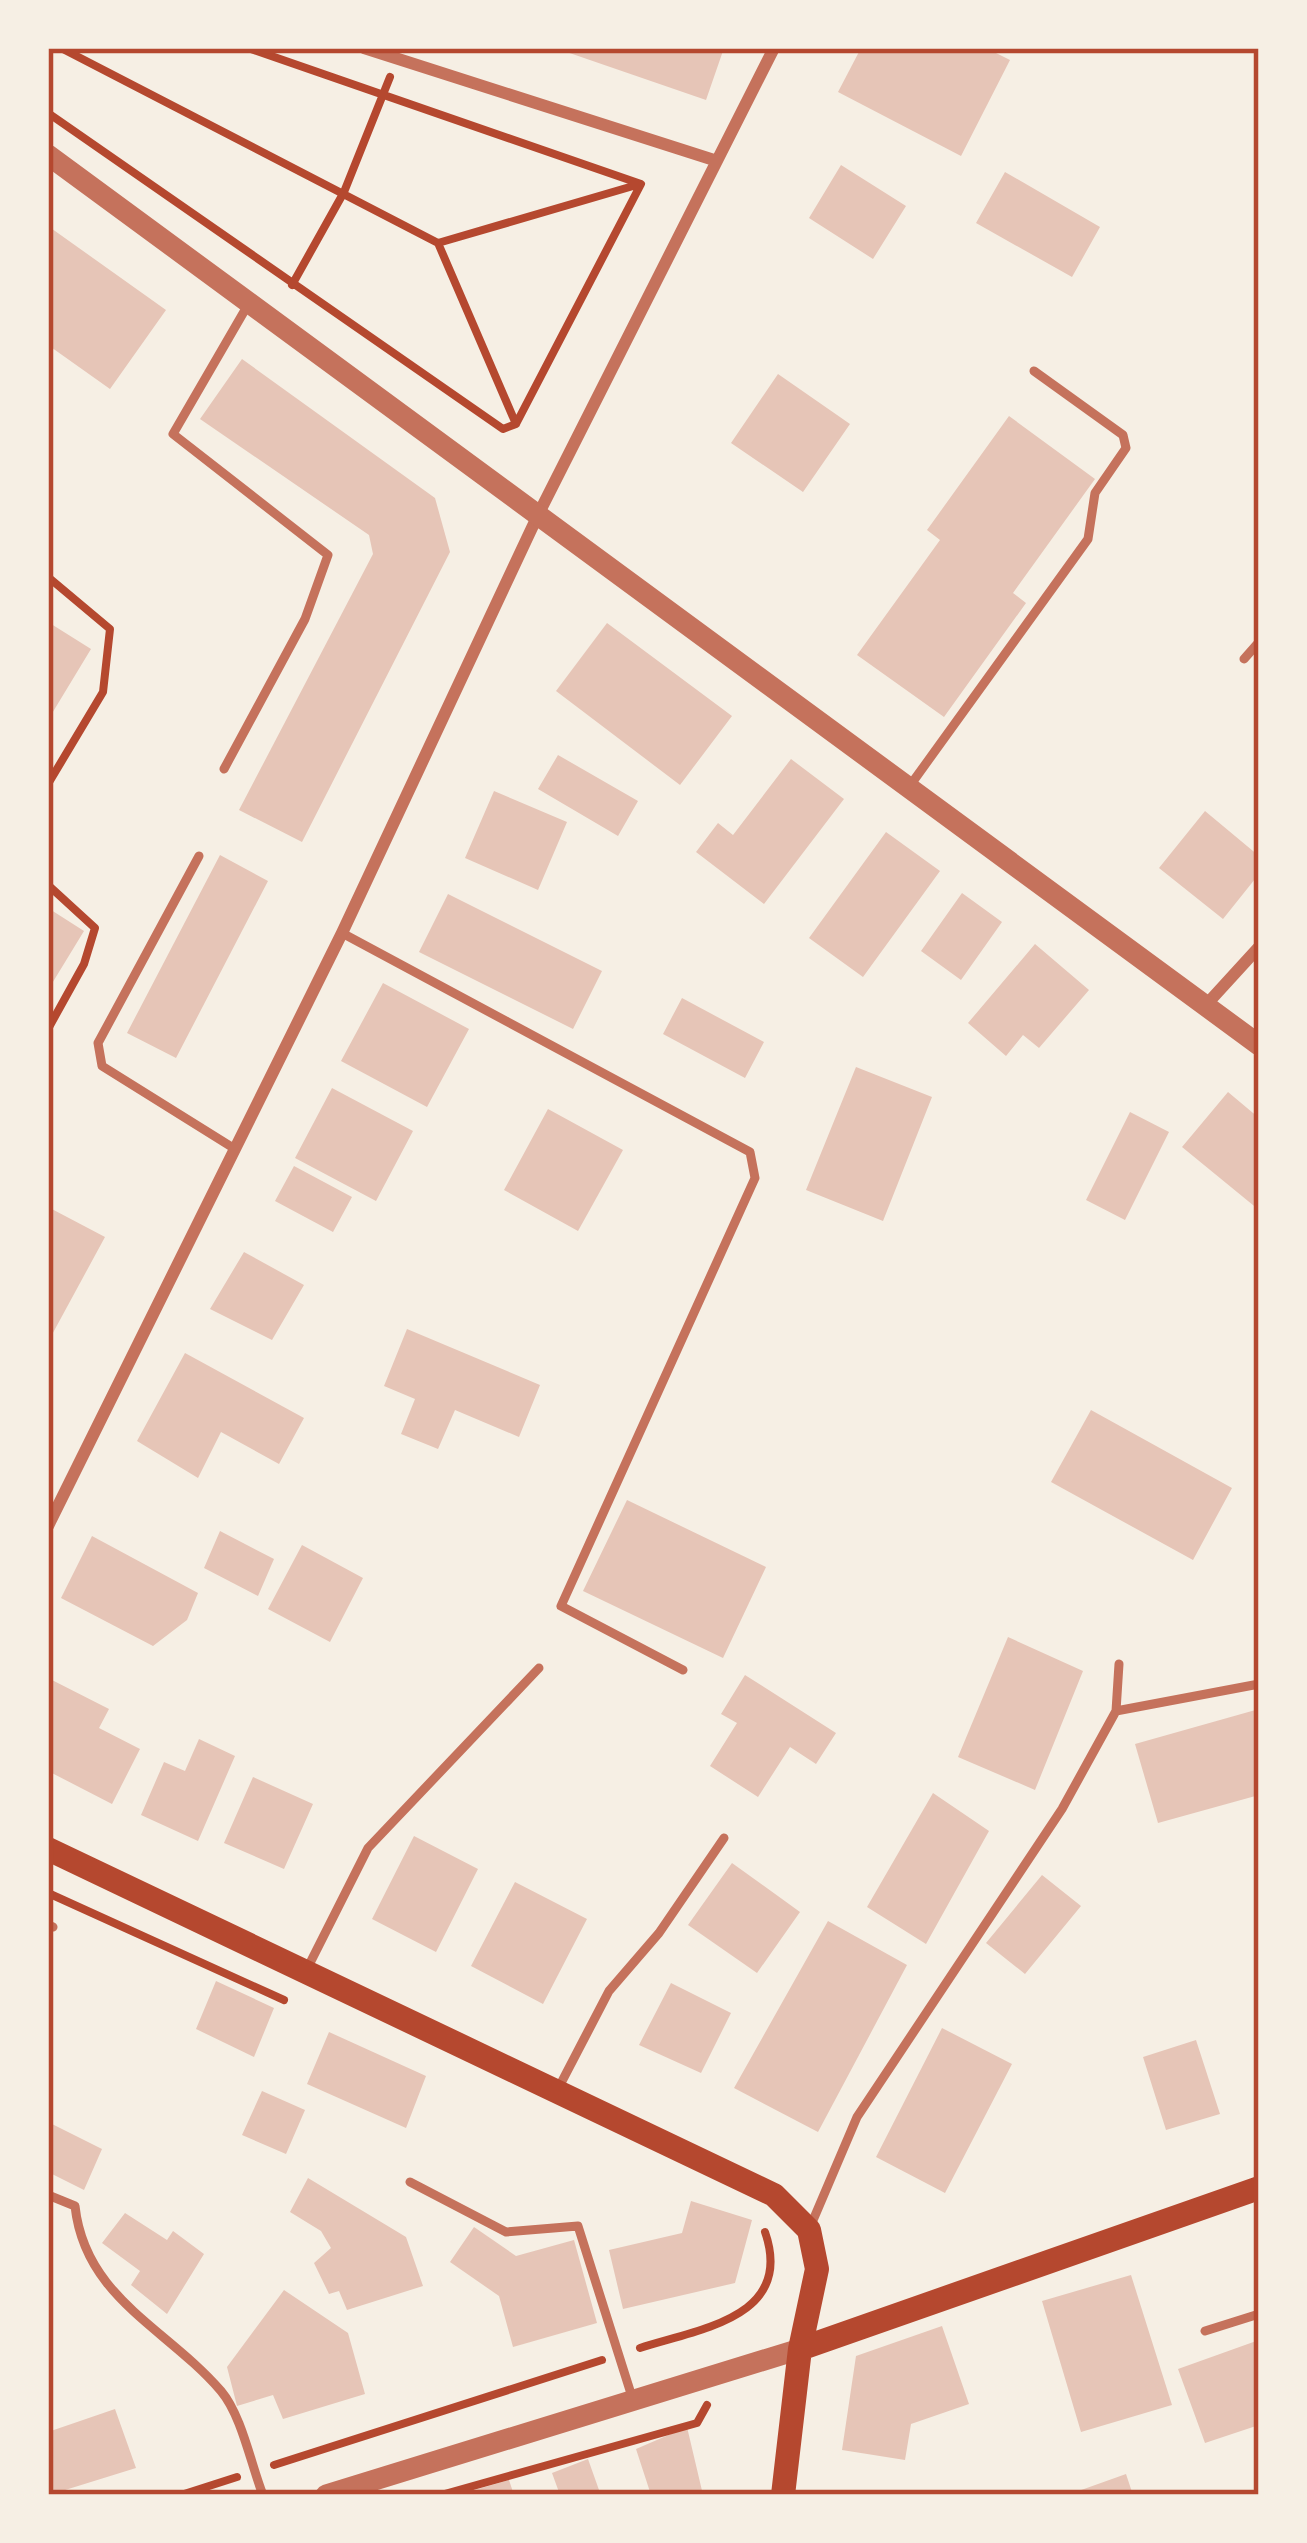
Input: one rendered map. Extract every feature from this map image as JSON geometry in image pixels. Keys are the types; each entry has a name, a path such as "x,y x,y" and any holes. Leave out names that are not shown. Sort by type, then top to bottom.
{"main road":[{"path":"48,1849 774,2195 809,2230 817,2269 800,2348 782,2495"},
{"path":"800,2348 1257,2196"}],"street":[{"path":"364,48 715,160"},
{"path":"48,1526 342,933 538,514 774,48"},
{"path":"48,155 1259,1045"},
{"path":"1206,1005 1259,947"},
{"path":"326,2495 800,2348"}],"lane":[{"path":"224,769 305,620 328,554 173,434 258,310"},
{"path":"909,787 1088,539 1095,493 1126,448 1123,435 1034,371"},
{"path":"1244,659 1259,642"},
{"path":"199,856 98,1043 102,1066 235,1149"},
{"path":"342,933 750,1151 755,1178 561,1606 683,1670"},
{"path":"809,2230 857,2117 1062,1809 1116,1711 1120,1664"},
{"path":"306,1972 368,1848 538,1668"},
{"path":"1116,1711 1259,1684"},
{"path":"557,2092 608,1991 659,1934 724,1838"},
{"path":"410,2182 506,2231 578,2227 634,2400"},
{"path":"48,2195 75,2206 79,2242 107,2285 224,2394 263,2495"},
{"path":"1204,2331 1259,2314"}],"path":[{"path":"61,48 437,242 516,424"},
{"path":"248,48 641,184"},
{"path":"258,310 293,284 344,191 397,59"},
{"path":"48,113 503,429 516,424 641,184"},
{"path":"437,242 641,184"},
{"path":"48,577 110,629 103,692 48,784"},
{"path":"48,885 95,928 84,964 48,1029"}],"building":[{"path":"555,48 724,48 706,100"},
{"path":"861,48 986,48 1010,60 961,156 838,92"},
{"path":"841,165 906,206 873,259 809,218"},
{"path":"1005,172 1100,227 1072,277 976,223"},
{"path":"48,226 166,310 110,389 48,345"},
{"path":"242,359 435,498 450,552 302,842 239,810 373,554 369,535 200,419"},
{"path":"778,374 850,424 803,492 731,443"},
{"path":"1009,416 1095,479 1013,593 1026,603 944,717 857,655 940,540 927,530"},
{"path":"48,622 91,649 48,720"},
{"path":"607,623 732,716 680,785 556,691"},
{"path":"558,755 638,801 618,836 538,789"},
{"path":"791,759 844,799 764,904 696,852 718,823 733,835"},
{"path":"494,791 567,822 538,890 465,858"},
{"path":"1205,811 1259,856 1259,874 1223,919 1159,868"},
{"path":"886,832 940,871 863,977 809,938"},
{"path":"220,855 268,881 176,1058 127,1033"},
{"path":"962,893 1002,922 961,980 921,951"},
{"path":"448,894 602,971 573,1029 419,952"},
{"path":"48,908 84,931 48,990"},
{"path":"1035,944 1089,990 1039,1048 1023,1035 1006,1056 968,1023"},
{"path":"383,983 469,1029 427,1107 341,1061"},
{"path":"682,998 764,1042 745,1078 663,1034"},
{"path":"856,1067 932,1097 883,1221 806,1190"},
{"path":"332,1088 413,1131 376,1201 295,1158"},
{"path":"1228,1092 1259,1118 1259,1210 1182,1147"},
{"path":"548,1109 623,1150 578,1231 504,1190"},
{"path":"1130,1112 1169,1132 1125,1220 1086,1200"},
{"path":"294,1166 352,1197 333,1232 275,1201"},
{"path":"48,1207 105,1237 48,1342"},
{"path":"244,1252 304,1285 272,1340 210,1309"},
{"path":"407,1329 540,1385 519,1437 455,1410 438,1449 401,1434 415,1399 384,1386"},
{"path":"185,1353 304,1418 279,1464 221,1432 198,1478 137,1441"},
{"path":"1091,1410 1232,1488 1193,1560 1051,1482"},
{"path":"627,1500 766,1567 723,1658 583,1591"},
{"path":"220,1531 274,1559 258,1596 204,1568"},
{"path":"92,1536 198,1593 187,1620 153,1646 61,1598"},
{"path":"302,1545 363,1578 330,1642 268,1609"},
{"path":"1008,1637 1083,1671 1035,1790 958,1757"},
{"path":"745,1675 836,1733 816,1764 790,1747 758,1797 710,1766 737,1723 721,1714"},
{"path":"48,1678 109,1709 99,1728 140,1749 112,1804 48,1771"},
{"path":"1259,1709 1259,1795 1158,1823 1135,1744"},
{"path":"199,1739 235,1756 198,1841 141,1815 164,1762 185,1771"},
{"path":"253,1777 313,1804 284,1869 224,1843"},
{"path":"933,1793 989,1831 926,1944 867,1907"},
{"path":"414,1836 478,1869 436,1952 372,1919"},
{"path":"732,1863 800,1912 757,1973 688,1925"},
{"path":"1042,1875 1081,1906 1025,1974 986,1943"},
{"path":"515,1882 587,1919 543,2004 471,1966"},
{"path":"828,1921 907,1965 818,2132 734,2088"},
{"path":"216,1981 274,2008 254,2057 196,2029"},
{"path":"671,1983 731,2013 701,2073 639,2045"},
{"path":"942,2028 1012,2064 945,2193 876,2157"},
{"path":"329,2032 426,2076 406,2128 307,2084"},
{"path":"1196,2040 1220,2114 1166,2130 1143,2057"},
{"path":"262,2091 305,2110 286,2154 242,2135"},
{"path":"48,2122 102,2149 84,2190 48,2172"},
{"path":"308,2178 406,2237 423,2286 347,2310 339,2291 329,2294 314,2263 331,2248 321,2231 290,2212"},
{"path":"691,2201 752,2220 735,2283 623,2309 609,2250 682,2233"},
{"path":"125,2213 167,2240 173,2231 204,2254 167,2314 131,2285 140,2271 102,2243"},
{"path":"474,2227 516,2256 574,2240 597,2323 513,2347 499,2296 450,2262"},
{"path":"1131,2275 1172,2405 1081,2432 1042,2301"},
{"path":"284,2290 348,2333 365,2394 283,2419 273,2395 237,2406 227,2367"},
{"path":"942,2326 969,2404 911,2424 905,2460 842,2450 856,2356"},
{"path":"1259,2340 1259,2425 1205,2443 1178,2369"},
{"path":"115,2409 136,2468 49,2495 48,2432"},
{"path":"687,2427 703,2495 651,2495 636,2449"},
{"path":"588,2459 599,2490 560,2495 552,2473"},
{"path":"1126,2474 1133,2495 1070,2495 1070,2494"},
{"path":"509,2480 514,2495 461,2494"}]}
